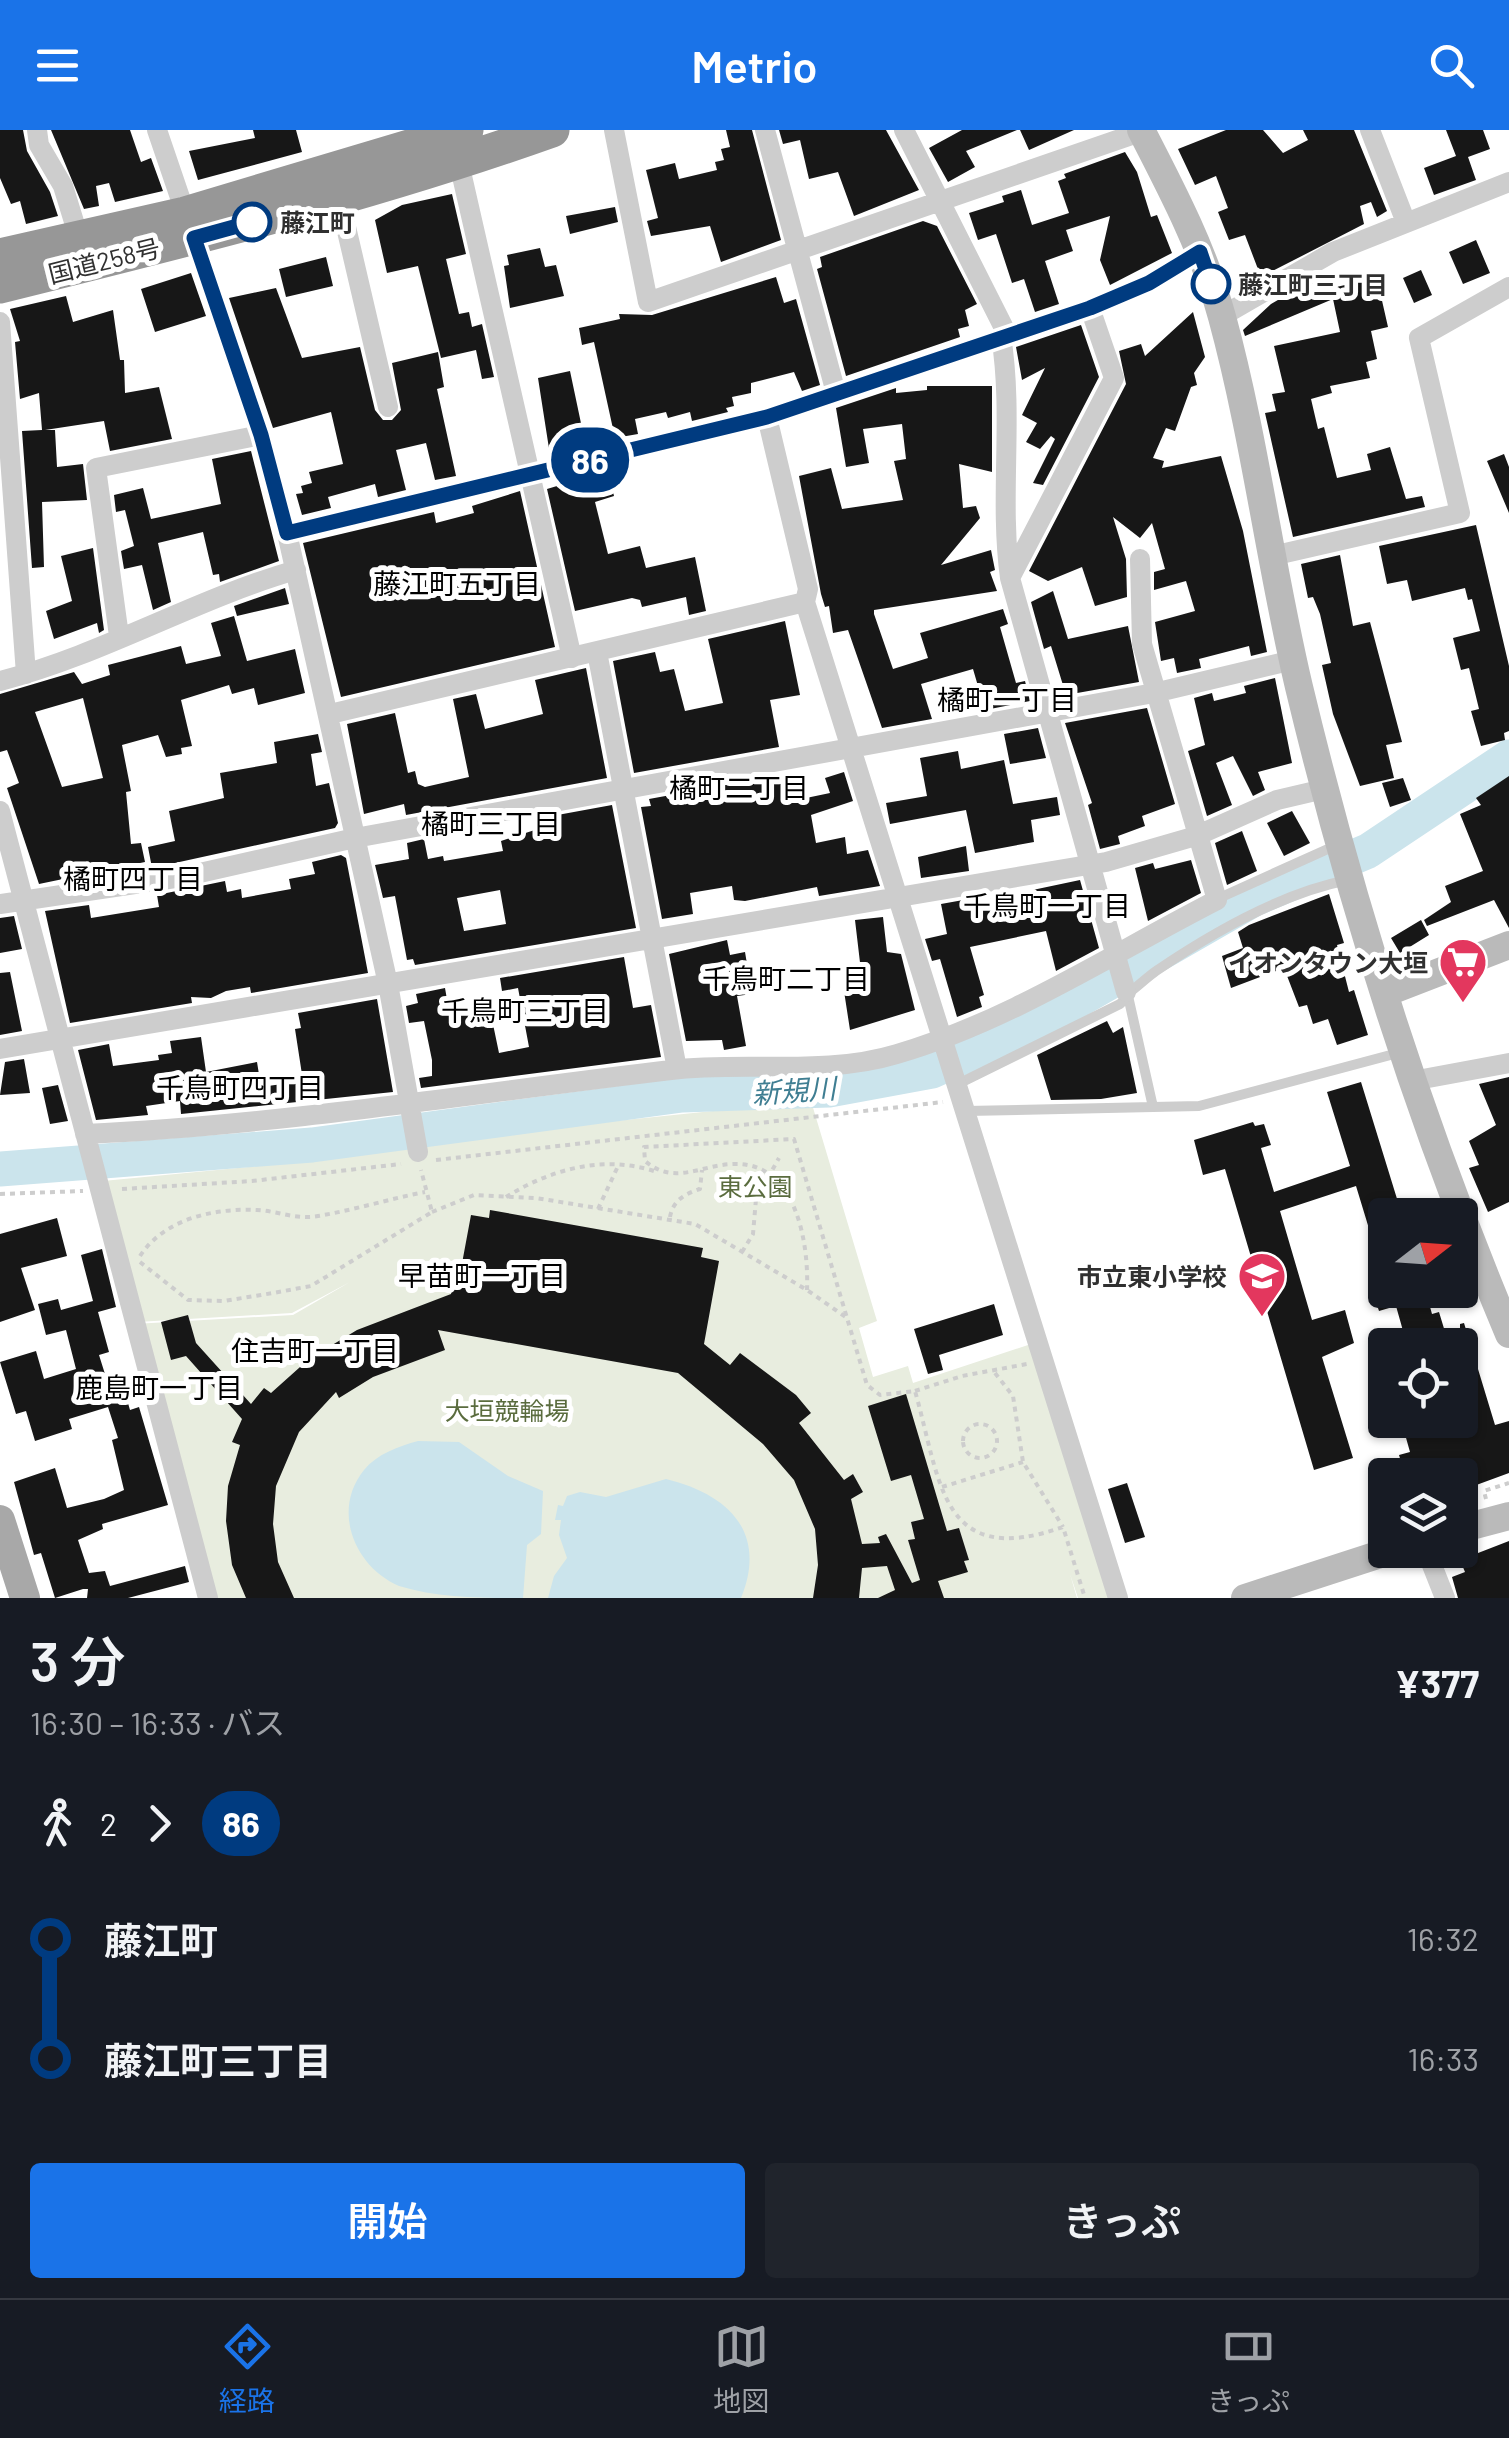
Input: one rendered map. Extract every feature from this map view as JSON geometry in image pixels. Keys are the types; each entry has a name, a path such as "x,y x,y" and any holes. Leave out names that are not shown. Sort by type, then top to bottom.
{"highway":[{"name":"国道258号","path":"0,286 454,140 552,130"},
{"name":"国道258号","path":"0,256 79,238 190,226 339,197 454,140"}],"main road":[{"path":"0,1520 25,1598"}],"street":[{"path":"37,130 39,145 62,186 79,238"},
{"path":"157,130 261,435 287,533 388,984 419,1157"},
{"path":"614,130 648,302 1143,131 1200,252 1222,316 1293,660 1344,861 1412,1082 1509,1334"},
{"path":"765,130 836,393"},
{"path":"904,130 1004,335 1008,384 1003,525 1010,578 1127,994"},
{"path":"1370,130 1405,220"},
{"path":"454,140 572,658"},
{"path":"1222,316 1334,252 1405,220 1509,182"},
{"path":"339,197 388,407"},
{"path":"287,533 767,417 1090,308 1149,283 1200,252"},
{"path":"1272,556 1460,513 1419,338 1509,286"},
{"path":"1010,578 1114,378 1090,308"},
{"path":"0,322 26,674"},
{"path":"767,417 808,589 805,602 1118,1598"},
{"path":"119,636 96,468 261,435"},
{"path":"86,1138 412,1108 677,1069 816,1065 894,1056 944,1041 1116,958 1216,900 1142,644 1140,559"},
{"path":"0,681 172,618 230,588 296,570"},
{"path":"330,714 805,602"},
{"path":"598,652 677,1069"},
{"path":"0,904 182,877 355,838 1154,693 1293,660"},
{"path":"0,1049 1089,864 1196,836 1276,800 1324,789"},
{"path":"0,811 208,1598"},
{"path":"1386,993 1509,945"},
{"path":"1412,1082 1509,1063"},
{"path":"1244,1598 1368,1558"},
{"path":"1433,1568 1445,1598"}],"lane":[{"path":"1216,900 1344,861"},
{"path":"961,1094 1120,1004 1156,971 1247,918 1314,889 1344,861"},
{"path":"1127,994 1153,1107"},
{"path":"961,1094 1153,1107 1199,1106 1404,1052"}],"path":[{"path":"0,1194 252,1181 419,1157 961,1094"},
{"path":"659,1173 645,1161 644,1148 794,1139 867,1385 880,1395 915,1391 962,1376 996,1373 1044,1359"},
{"path":"419,1157 424,1192 432,1212"},
{"path":"742,1252 753,1234 756,1199 778,1158"},
{"path":"506,1197 533,1180 619,1164 684,1175 734,1164 769,1174 788,1193 799,1220 809,1262 808,1290"},
{"path":"598,1209 619,1164"},
{"path":"670,1217 672,1207 684,1194 700,1189 702,1170"},
{"path":"137,1260 165,1231 211,1211 260,1210 288,1217 316,1217 424,1192"},
{"path":"115,1247 188,1300 257,1296 311,1286 432,1212 474,1195 506,1197 670,1217 695,1224 808,1290 847,1318"},
{"path":"996,1373 1012,1396 1022,1462 1062,1526 1086,1598"},
{"path":"915,1391 948,1505 964,1524 992,1540 1032,1538 1062,1526"},
{"path":"973,1425 988,1426 996,1434 997,1444 988,1456 977,1458 965,1448 964,1438 973,1425"},
{"path":"988,1456 992,1472"},
{"path":"942,1487 1022,1462"},
{"path":"1498,1507 1484,1491 1509,1483"}],"green space":[{"name":"大垣競輪場","path":"811,1101 877,1321 859,1328 873,1377 908,1366 913,1383 1031,1344 1112,1598 1078,1598 1070,1574 1077,1598 208,1598 134,1324 293,1315 350,1282 292,1313 137,1322 103,1181 278,1164 497,1133"}],"water":[{"path":"418,1441 459,1442 508,1476 543,1491 541,1534 527,1545 523,1598 444,1595 399,1586 370,1566 360,1552 349,1520 354,1486 375,1459"},
{"path":"666,1479 708,1495 737,1519 749,1554 741,1598 548,1598 554,1576 567,1558 559,1535 561,1520 555,1520 558,1505 563,1506 567,1496 580,1492 606,1497"}],"building":[{"path":"0,130 23,130 27,151 50,192 58,216 26,224 20,201 11,204 0,178"},
{"path":"51,130 130,130 141,162 151,158 163,191 115,202 109,183 96,186 99,206 84,209"},
{"path":"253,130 296,130 302,152 198,180 189,151 255,138"},
{"path":"726,130 752,130 781,240 721,262 710,226 651,236 647,221 658,218 646,170 675,163 679,179 717,170 715,162 724,160 721,149 730,147"},
{"path":"779,130 886,130 919,190 854,216 838,172 809,179 800,140 783,144"},
{"path":"962,130 1017,130 966,151 975,167 948,182 929,148"},
{"path":"1020,130 1074,130 1029,150"},
{"path":"1226,130 1263,130 1283,153 1308,140 1303,130 1354,130 1387,211 1377,217 1371,202 1360,206 1364,224 1261,277 1245,235 1229,240 1218,212 1228,208 1216,176 1195,185 1178,149"},
{"path":"1446,130 1483,130 1490,149 1468,157 1476,180 1434,195 1424,168 1456,156"},
{"path":"1125,152 1137,172 1151,217 1157,215 1172,253 1110,285 1100,260 1110,216 1066,230 1073,251 1045,261 1059,304 1035,312 1024,279 1012,283 996,234 978,240 969,213 1004,202 1002,196 1021,190 1032,225 1069,213 1058,181 1066,178 1064,174"},
{"path":"452,194 466,254 446,259 459,314 469,312 472,327 482,324 494,377 482,379 476,350 441,358 418,266 387,273 375,220 402,205"},
{"path":"615,207 618,222 570,234 566,216"},
{"path":"923,221 937,226 977,304 965,310 969,326 958,329 960,337 846,376 817,269 822,267 820,257"},
{"path":"1476,240 1490,273 1463,284 1449,252"},
{"path":"540,248 545,267 556,265 564,296 510,308 504,266 509,265 507,255"},
{"path":"326,257 333,286 286,297 279,269"},
{"path":"1421,270 1432,295 1414,303 1403,278"},
{"path":"1328,271 1332,288 1371,279 1372,285 1378,283 1388,327 1371,331 1377,359 1366,362 1370,378 1330,386 1332,393 1311,399 1318,429 1324,427 1337,478 1371,470 1367,454 1390,447 1406,499 1422,496 1425,507 1293,537 1265,413 1276,411 1272,394 1285,392 1274,346 1340,332 1333,299 1245,336 1243,330 1271,304"},
{"path":"191,273 206,316 155,332 141,289"},
{"path":"776,277 784,303 796,299 820,385 802,391 794,372 751,383 751,393 732,397 734,406 726,408 728,412 692,421 690,412 668,418 666,412 635,419 638,434 615,438 594,342 582,345 579,328 620,319 619,314 652,315"},
{"path":"276,288 302,358 360,347 375,410 383,420 392,420 401,410 392,363 438,352 444,387 437,389 456,476 435,480 426,443 396,450 406,490 378,497 375,484 328,497 331,508 302,515 296,494 303,493 301,486 312,483 309,472 343,464 331,412 273,428 229,298"},
{"path":"66,296 73,322 113,310 120,360 124,360 125,393 159,387 172,439 110,451 104,421 45,430 55,430 57,467 83,464 87,500 42,502 44,567 32,568 22,431 42,430 39,393 20,399 15,342 20,341 10,309"},
{"path":"1193,312 1205,357 1194,373 1197,385 1191,387 1175,431 1166,428 1153,458 1164,461 1162,468 1221,456 1243,531 1267,652 1251,656 1249,646 1199,659 1201,668 1177,673 1174,658 1161,661 1155,622 1195,611 1186,581 1154,590 1154,572 1165,569 1152,523 1140,538 1113,517 1126,559 1127,597 1095,606 1082,567 1048,581 1029,571 1126,384 1119,351 1141,344 1145,356"},
{"path":"1081,325 1099,377 1043,485 1033,483 1055,439 1051,436 1040,449 1026,442 1037,423 1022,415 1045,368 1022,380 1016,347"},
{"path":"570,371 586,447 550,455 538,378"},
{"path":"927,386 992,386 992,472 959,464 963,508 976,506 980,518 941,565 991,550 995,570 990,572 997,591 874,610 874,614 893,669 928,658 920,633 1003,609 1008,624 1000,627 1016,683 1025,681 1030,701 985,710 973,669 921,684 932,719 882,728 848,630 833,633 829,606 825,607 821,594 799,476 831,468 842,509 903,500 894,461 906,459 902,424 863,429 869,463 846,467 836,408 896,388 896,393 927,390"},
{"path":"251,451 279,561 220,582 219,574 213,575 203,532 158,543 171,602 153,610 142,565 124,569 121,551 134,546 125,510 116,512 114,495 143,488 151,519 221,504 212,459"},
{"path":"1504,454 1509,467 1509,513 1487,461"},
{"path":"608,471 614,496 595,502 608,554 640,546 646,568 695,557 706,611 689,615 686,597 642,607 640,600 632,598 575,611 547,489 557,486 556,482"},
{"path":"520,491 555,647 341,697 303,543 434,512 436,523 474,513 472,506"},
{"path":"1476,525 1509,666 1509,731 1504,733 1505,740 1481,746 1471,711 1479,709 1469,668 1461,670 1453,638 1480,631 1472,599 1468,600 1465,588 1412,601 1407,580 1387,584 1379,546"},
{"path":"93,548 104,630 99,633 97,623 54,639 46,611 72,601 61,556"},
{"path":"1340,555 1353,626 1370,622 1402,742 1386,745 1394,778 1360,786 1333,714 1322,665 1331,663 1320,614 1313,597 1308,598 1301,564"},
{"path":"285,588 289,604 237,616 234,606"},
{"path":"1053,591 1068,639 1128,626 1139,682 1066,695 1051,646 1044,649 1031,602"},
{"path":"234,616 247,661 295,649 305,693 258,705 254,688 232,694 229,685 181,700 192,746 181,748 182,754 166,757 158,735 122,745 131,791 126,792 131,844 141,843 145,862 39,884 7,788 19,783 7,750 0,752 0,694 74,672 82,684 110,675 108,665 181,646 186,664 221,656 211,623","holes":["83,698 103,778 62,787 35,712"]},
{"path":"785,621 800,695 770,700 779,747 634,773 613,661 655,652 660,672 674,669 685,711 723,703 708,639"},
{"path":"586,668 607,778 406,815 404,804 364,814 347,724 395,713 408,773 415,771 418,784 425,787 469,777 453,699 476,694 485,729 543,714 535,680"},
{"path":"1275,678 1292,763 1258,772 1265,790 1253,796 1233,756 1216,763 1232,805 1207,816 1188,751 1205,745 1194,698 1212,693 1214,701 1246,693 1244,686"},
{"path":"1147,708 1175,804 1142,816 1145,826 1118,836 1120,844 1100,849 1088,805 1092,803 1065,723"},
{"path":"1038,728 1046,758 1010,764 1004,734"},
{"path":"318,734 322,752 311,754 316,786 329,783 338,823 335,828 152,868 148,847 175,841 169,811 224,798 220,773 277,763 274,742"},
{"path":"958,751 961,769 1004,760 1013,804 1057,797 1060,815 1031,820 1034,842 975,853 966,810 890,824 886,803 927,796 920,758"},
{"path":"844,772 853,801 811,815 816,843 845,837 847,854 868,850 880,886 819,896 817,887 745,901 734,900 732,886 690,893 693,914 662,919 641,807 651,806 649,799 781,775 787,802 830,793 825,778"},
{"path":"1509,776 1509,928 1494,900 1427,926 1424,920 1451,902 1445,886 1483,871 1460,814 1481,805 1476,798"},
{"path":"1403,778 1411,800 1390,807 1382,783"},
{"path":"612,805 636,928 415,965 413,959 407,960 395,896 383,898 375,865 409,859 407,843 424,839 428,859 443,856 444,861 503,851 501,841 553,824 552,816","holes":["500,890 506,924 464,931 457,898"]},
{"path":"1292,811 1310,843 1284,856 1267,823"},
{"path":"1242,831 1257,871 1227,885 1215,843"},
{"path":"966,846 969,871 921,878 918,857"},
{"path":"341,855 346,858 368,973 251,993 250,987 226,991 211,998 191,997 192,1003 70,1023 45,911 89,905 91,918 159,907 157,895 225,881 227,892 241,889 242,898 291,889 289,879 315,874 312,862"},
{"path":"1191,860 1201,893 1148,921 1135,868 1153,863 1155,869"},
{"path":"1080,880 1099,948 1056,971 1046,931 970,947 984,995 979,997 982,1007 957,1017 940,959 932,961 925,939 947,934 941,904 980,897 981,901"},
{"path":"1329,894 1344,943 1337,945 1349,992 1354,990 1368,1035 1337,1045 1328,1019 1313,1024 1307,1005 1299,1007 1284,968 1231,988 1222,956 1243,948 1238,932 1249,925"},
{"path":"14,916 22,949 0,953 0,918"},
{"path":"883,917 887,952 901,954 915,1010 850,1030 844,991 863,988 855,920"},
{"path":"1421,920 1429,935 1400,953 1391,938"},
{"path":"727,940 730,955 745,952 752,994 737,996 746,1046 724,1050 722,1040 686,1041 669,954"},
{"path":"624,957 633,1008 651,1005 661,1057 421,1088 419,1078 432,1076 432,1060 424,1021 409,1023 406,1006 418,1003 416,994 445,988 449,1011 489,1005 499,1053 529,1047 518,988 502,991 500,978"},
{"path":"10,972 22,1031 0,1035 0,973"},
{"path":"377,999 393,1092 181,1114 180,1101 146,1106 148,1115 96,1120 78,1050 109,1044 113,1066 159,1060 158,1055 172,1053 170,1041 201,1037 206,1072 257,1062 261,1087 303,1081 295,1029 301,1028 298,1013"},
{"path":"1107,1021 1113,1033 1123,1027 1137,1093 1101,1099 1051,1100 1037,1055"},
{"path":"24,1059 30,1093 0,1095 5,1062"},
{"path":"1509,1077 1509,1202 1488,1212 1469,1168 1479,1165 1469,1141 1496,1125 1479,1084"},
{"path":"1361,1082 1397,1198 1368,1198 1368,1225 1356,1186 1280,1211 1312,1320 1345,1310 1354,1343 1322,1357 1353,1458 1314,1470 1225,1169 1203,1175 1194,1140 1253,1122 1255,1126 1264,1124 1271,1145 1261,1148 1274,1192 1350,1166 1327,1092"},
{"path":"58,1085 68,1121 50,1124 42,1088"},
{"path":"490,1210 703,1248 701,1257 719,1261 704,1344 730,1365 740,1353 796,1395 811,1413 799,1423 844,1480 853,1474 863,1492 851,1499 862,1544 880,1543 878,1537 886,1534 912,1583 920,1580 908,1540 915,1539 911,1522 924,1519 911,1475 891,1481 868,1406 906,1394 947,1531 959,1528 969,1560 964,1561 968,1572 938,1581 944,1598 878,1598 895,1590 887,1566 862,1568 859,1598 813,1598 818,1565 815,1529 794,1480 763,1444 678,1373 438,1330 445,1350 373,1377 339,1398 336,1392 299,1432 276,1486 273,1524 278,1562 294,1598 246,1598 232,1565 226,1521 228,1486 240,1445 232,1442 242,1419 186,1356 171,1360 161,1322 188,1315 196,1343 251,1404 264,1388 271,1393 309,1359 357,1330 451,1294 453,1284 458,1285 471,1215 489,1218"},
{"path":"57,1218 67,1256 21,1268 35,1310 0,1322 0,1234"},
{"path":"102,1249 116,1307 98,1312 109,1352 99,1355 110,1390 123,1386 130,1410 139,1407 168,1505 102,1524 103,1529 78,1540 89,1573 105,1571 110,1586 185,1566 189,1582 128,1598 87,1598 88,1589 83,1589 55,1598 41,1553 34,1555 14,1482 55,1468 67,1508 104,1499 124,1490 112,1440 118,1438 108,1407 69,1419 72,1429 35,1441 26,1411 16,1414 0,1362 36,1351 44,1379 76,1369 66,1330 46,1335 38,1304 58,1299 61,1310 93,1301 81,1255"},
{"path":"994,1304 1003,1335 939,1355 943,1370 928,1374 914,1329"},
{"path":"1397,1308 1430,1308 1432,1314 1439,1312 1444,1328 1402,1328"},
{"path":"1478,1369 1495,1425 1509,1421 1509,1473 1478,1484 1478,1458 1400,1458 1399,1455 1410,1452 1406,1438 1478,1438"},
{"path":"1127,1483 1145,1537 1125,1543 1108,1489"},
{"path":"1509,1541 1509,1598 1458,1598 1452,1577 1465,1572 1463,1568 1478,1568 1478,1553"}],"waterway":[{"name":"新規川","path":"0,1169 312,1145 682,1095 829,1090 932,1071 1037,1024 1254,899 1368,851 1509,757"}],"bus line":[{"name":"86","path":"252,222 194,238 261,435 287,533 767,417 1090,308 1149,283 1200,252 1211,284"}],"place":[{"name":"藤江町","path":"252,222"},
{"name":"藤江町三丁目","path":"1211,284"},
{"name":"イオンタウン大垣","path":"1463,1004"},
{"name":"市立東小学校","path":"1262,1318"}],"district":[{"name":"藤江町五丁目","path":"457,583"},
{"name":"橘町一丁目","path":"1007,699"},
{"name":"橘町二丁目","path":"739,787"},
{"name":"橘町三丁目","path":"491,823"},
{"name":"橘町四丁目","path":"133,878"},
{"name":"千鳥町一丁目","path":"1047,905"},
{"name":"千鳥町二丁目","path":"786,978"},
{"name":"千鳥町三丁目","path":"525,1010"},
{"name":"千鳥町四丁目","path":"240,1087"},
{"name":"早苗町一丁目","path":"482,1275"},
{"name":"住吉町一丁目","path":"315,1350"},
{"name":"鹿島町一丁目","path":"159,1387"}],"park label":[{"name":"東公園","path":"755,1186"}]}
